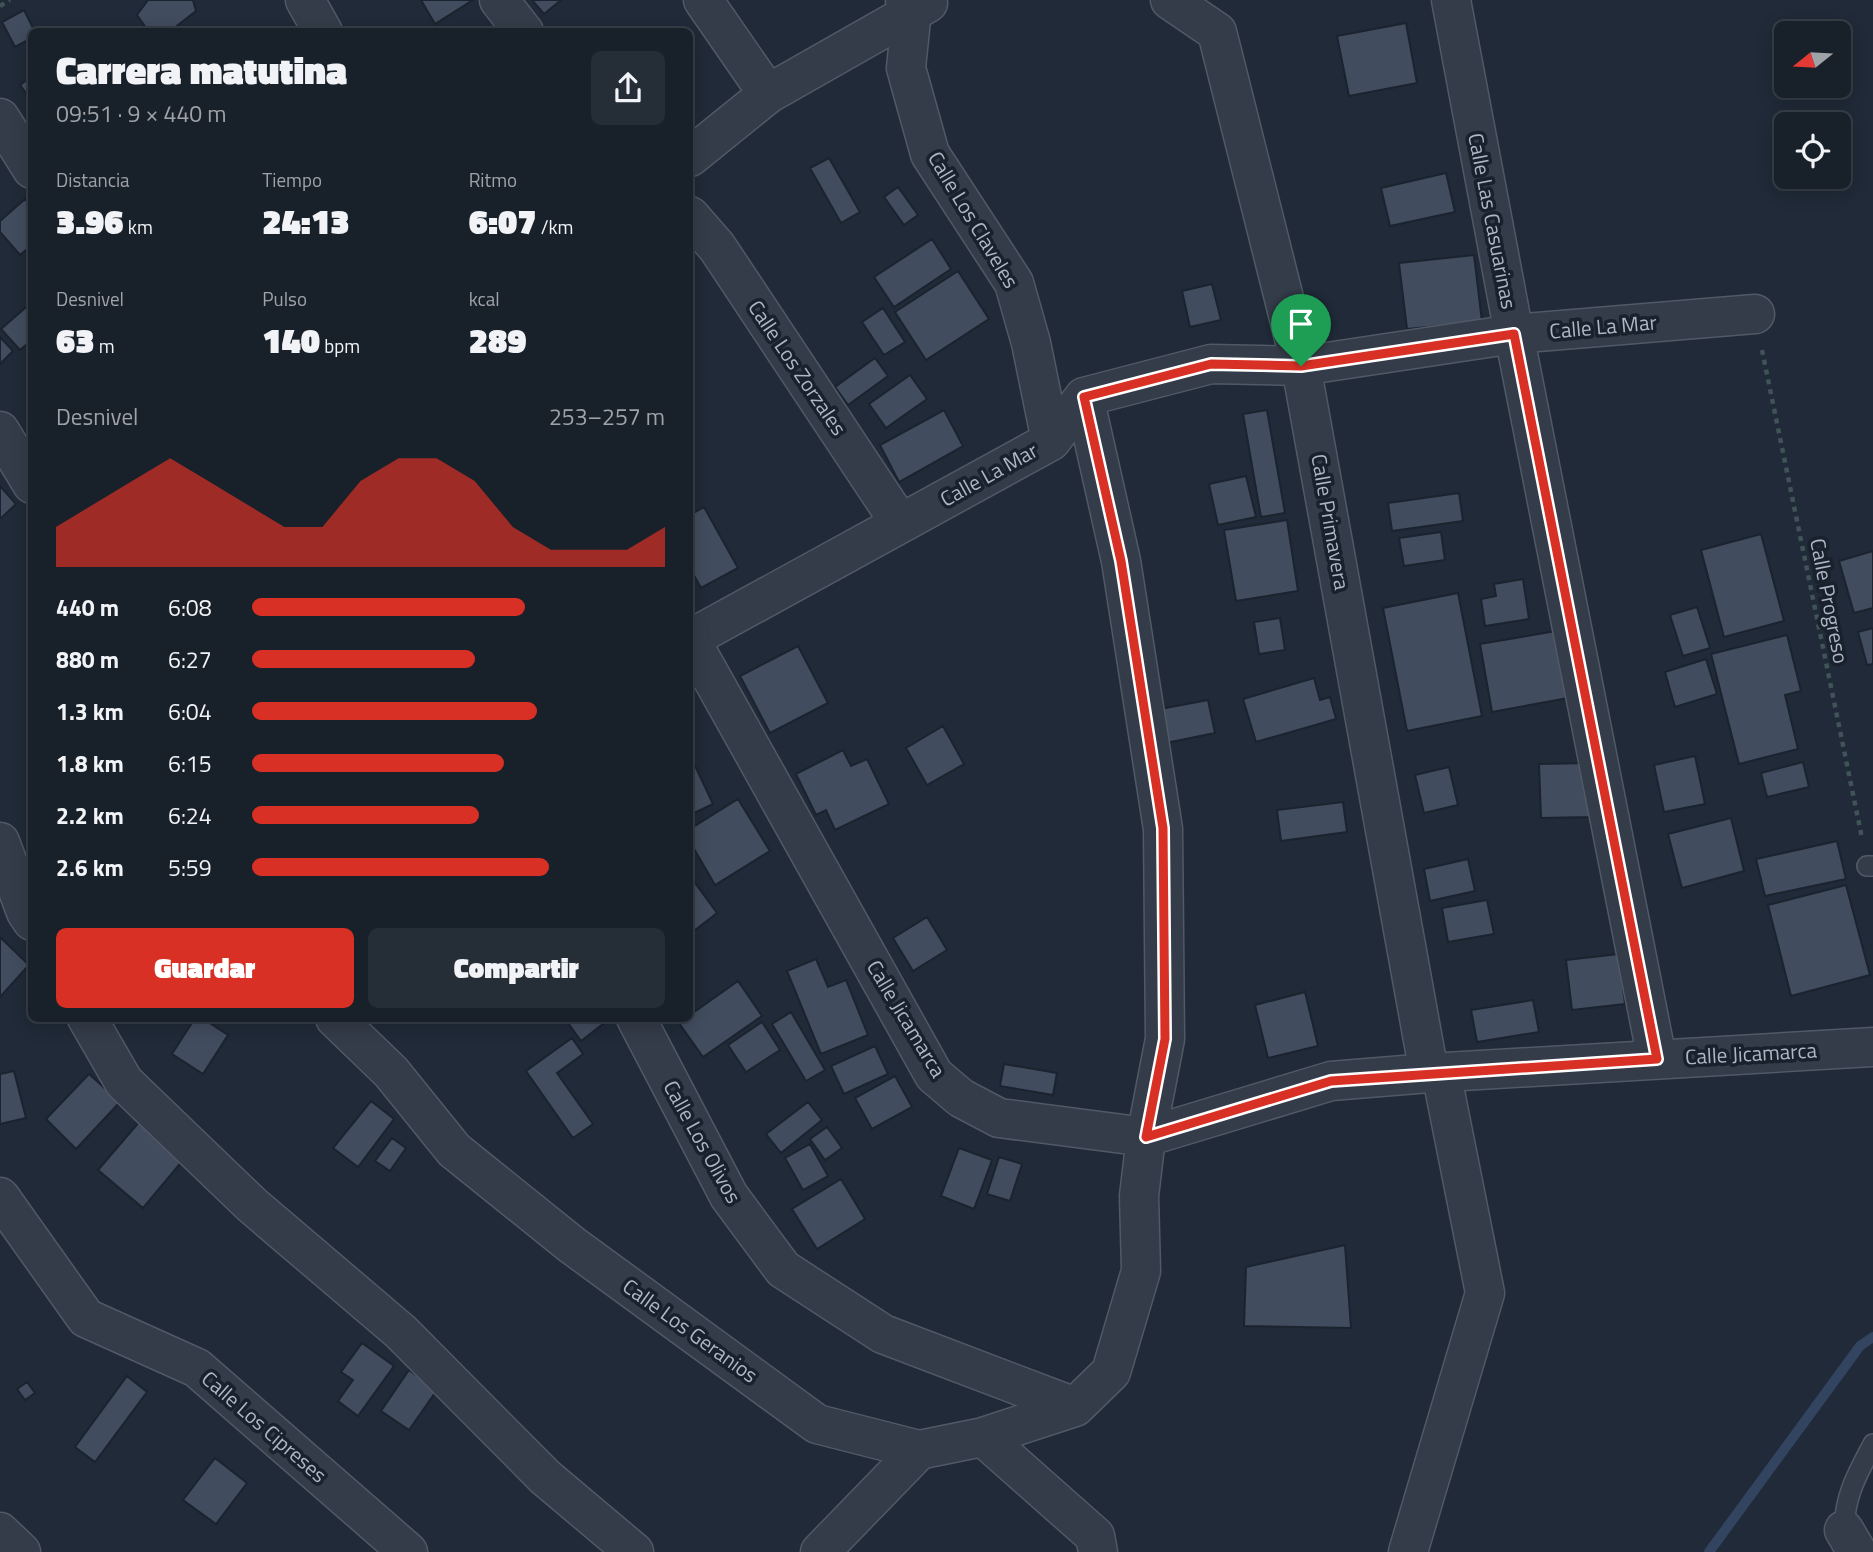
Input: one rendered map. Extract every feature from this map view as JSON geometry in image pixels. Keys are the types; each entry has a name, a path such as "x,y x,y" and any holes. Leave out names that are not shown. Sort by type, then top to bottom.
{"street":[{"path":"305,0 321,28"},
{"path":"499,0 521,28"},
{"path":"703,0 768,94"},
{"name":"Calle Primavera","path":"1170,0 1217,32 1301,366 1435,1073 1485,1293 1408,1552"},
{"name":"Calle Las Casuarinas","path":"1451,0 1657,1059"},
{"path":"693,155 768,94 895,22 917,4"},
{"name":"Calle Los Claveles","path":"917,4 906,68 930,154 1014,283 1031,344 1051,441"},
{"path":"0,118 28,163"},
{"name":"Calle Los Zorzales","path":"693,219 717,247 900,523"},
{"name":"Calle La Mar","path":"693,637 1051,441 1084,397 1211,364 1301,366 1514,334 1755,314"},
{"path":"1084,397 1121,561 1163,828 1165,1039 1146,1137"},
{"path":"0,431 28,477"},
{"name":"Calle Jicamarca","path":"693,644 934,1075 961,1098 999,1118 1146,1137 1331,1081 1873,1046"},
{"path":"0,842 28,915"},
{"path":"90,1022 124,1082 252,1205 401,1332 545,1477 634,1552"},
{"name":"Calle Los Geranios","path":"339,1022 391,1072 454,1150 572,1245 817,1424 919,1450 984,1437 1075,1407 1111,1372 1141,1272 1139,1196 1146,1137"},
{"name":"Calle Los Olivos","path":"638,1022 729,1196 783,1269 883,1334 1075,1407"},
{"name":"Calle Los Cipreses","path":"0,1197 86,1318 197,1368 408,1552"},
{"path":"984,1437 1095,1536 1098,1552"},
{"path":"820,1552 919,1450"},
{"path":"0,1532 21,1552"}],"lane":[{"path":"1851,1541 1845,1510 1852,1485 1873,1444"}],"path":[{"path":"0,6 10,0"},
{"name":"Calle Progreso","path":"1755,314 1870,866"}],"building":[{"path":"148,0 193,0 196,11 174,28 146,28 137,15"},
{"path":"421,0 473,0 435,24"},
{"path":"532,0 561,0 544,14"},
{"path":"24,10 33,28 28,28 28,40 15,47 2,22"},
{"path":"1406,23 1417,83 1349,96 1337,36"},
{"path":"28,79 28,96 20,85"},
{"path":"829,158 860,212 841,223 810,168"},
{"path":"1446,173 1455,212 1390,226 1381,188"},
{"path":"898,187 918,215 904,225 884,197"},
{"path":"25,199 28,202 28,248 20,255 0,232 0,221"},
{"path":"932,239 951,269 894,307 874,277"},
{"path":"1474,255 1482,322 1407,329 1399,263"},
{"path":"958,271 989,319 926,360 895,312"},
{"path":"1212,284 1221,320 1190,327 1182,291"},
{"path":"28,305 28,343 20,350 1,329"},
{"path":"883,308 905,342 884,355 862,322"},
{"path":"0,337 13,351 0,364"},
{"path":"875,358 888,376 848,405 835,387"},
{"path":"910,375 927,399 886,428 869,404"},
{"path":"944,410 963,446 899,482 880,445"},
{"path":"1267,410 1285,513 1261,517 1243,414"},
{"path":"1246,476 1256,517 1218,525 1209,484"},
{"path":"0,486 16,504 0,519"},
{"path":"1459,493 1463,521 1392,531 1388,503"},
{"path":"704,507 738,568 701,588 693,573 693,513"},
{"path":"1287,520 1298,591 1236,601 1224,530"},
{"path":"1441,532 1445,560 1404,566 1399,538"},
{"path":"1761,534 1784,621 1724,637 1701,550"},
{"path":"1873,551 1873,608 1854,613 1839,561"},
{"path":"1523,579 1529,619 1485,626 1481,599 1496,596 1494,584"},
{"path":"1458,593 1482,716 1407,731 1383,608"},
{"path":"1697,607 1710,648 1683,656 1670,615"},
{"path":"1280,618 1285,650 1259,654 1254,622"},
{"path":"1873,628 1873,664 1867,665 1858,632"},
{"path":"1556,631 1568,698 1492,712 1480,644"},
{"path":"1787,635 1801,691 1785,695 1798,749 1739,764 1711,654"},
{"path":"798,646 828,703 770,733 740,676"},
{"path":"1706,659 1717,694 1675,707 1665,672"},
{"path":"1314,678 1320,700 1330,697 1336,719 1256,742 1243,699"},
{"path":"1208,700 1215,733 1166,743 1160,709"},
{"path":"943,726 964,764 927,785 906,748"},
{"path":"843,750 851,766 867,759 889,804 835,830 826,810 816,815 796,774"},
{"path":"1695,756 1705,804 1664,812 1654,765"},
{"path":"693,761 713,804 693,814"},
{"path":"1803,762 1809,787 1767,797 1761,773"},
{"path":"1589,763 1591,817 1541,818 1539,764"},
{"path":"1449,767 1458,805 1424,813 1415,775"},
{"path":"738,799 770,851 715,885 693,847 693,827"},
{"path":"1343,802 1347,832 1281,841 1277,810"},
{"path":"1731,818 1744,871 1682,888 1668,834"},
{"path":"1837,841 1846,879 1765,896 1756,859"},
{"path":"1468,859 1475,891 1430,901 1424,869"},
{"path":"693,880 717,913 693,932"},
{"path":"1846,885 1870,975 1791,996 1768,905"},
{"path":"1487,900 1494,934 1448,942 1442,908"},
{"path":"927,917 947,950 913,971 893,938"},
{"path":"0,937 28,966 0,997"},
{"path":"1619,954 1625,1004 1572,1010 1566,960"},
{"path":"816,959 828,987 846,980 868,1035 821,1054 787,971"},
{"path":"738,981 762,1016 703,1057 679,1023 693,1022 693,1013"},
{"path":"1305,992 1318,1046 1268,1058 1255,1005"},
{"path":"1533,1000 1539,1032 1477,1042 1471,1010"},
{"path":"791,1012 825,1070 806,1081 772,1024"},
{"path":"192,1022 208,1022 228,1035 203,1074 172,1054"},
{"path":"602,1022 603,1024 581,1041 568,1023"},
{"path":"762,1022 780,1050 746,1072 728,1045"},
{"path":"572,1038 583,1054 557,1073 593,1124 573,1138 526,1071"},
{"path":"875,1046 888,1074 844,1094 831,1066"},
{"path":"1004,1064 1057,1073 1053,1095 1000,1086"},
{"path":"14,1071 26,1118 0,1124 0,1074"},
{"path":"89,1074 120,1102 76,1149 46,1119"},
{"path":"895,1076 912,1107 872,1129 855,1098"},
{"path":"371,1101 394,1119 358,1167 333,1148"},
{"path":"808,1102 822,1120 781,1153 766,1134"},
{"path":"140,1121 184,1159 143,1208 98,1170"},
{"path":"827,1127 842,1148 825,1160 810,1139"},
{"path":"392,1138 406,1148 390,1171 375,1161"},
{"path":"810,1144 828,1176 803,1190 785,1158"},
{"path":"959,1148 992,1160 974,1209 941,1196"},
{"path":"999,1157 1022,1164 1010,1201 987,1194"},
{"path":"841,1179 865,1219 817,1249 792,1209"},
{"path":"1345,1245 1351,1328 1244,1326 1246,1267"},
{"path":"362,1343 394,1366 358,1416 338,1401 353,1380 341,1372"},
{"path":"409,1370 437,1390 409,1430 381,1411"},
{"path":"127,1376 147,1392 95,1462 75,1447"},
{"path":"27,1382 35,1393 25,1400 17,1389"},
{"path":"215,1458 247,1483 216,1524 183,1500"}],"waterway":[{"path":"1709,1552 1860,1346 1873,1337"}],"route":[{"path":"1514,334 1657,1059 1331,1081 1146,1137 1165,1039 1163,828 1121,561 1084,397 1211,364 1301,366 1514,334"}]}
